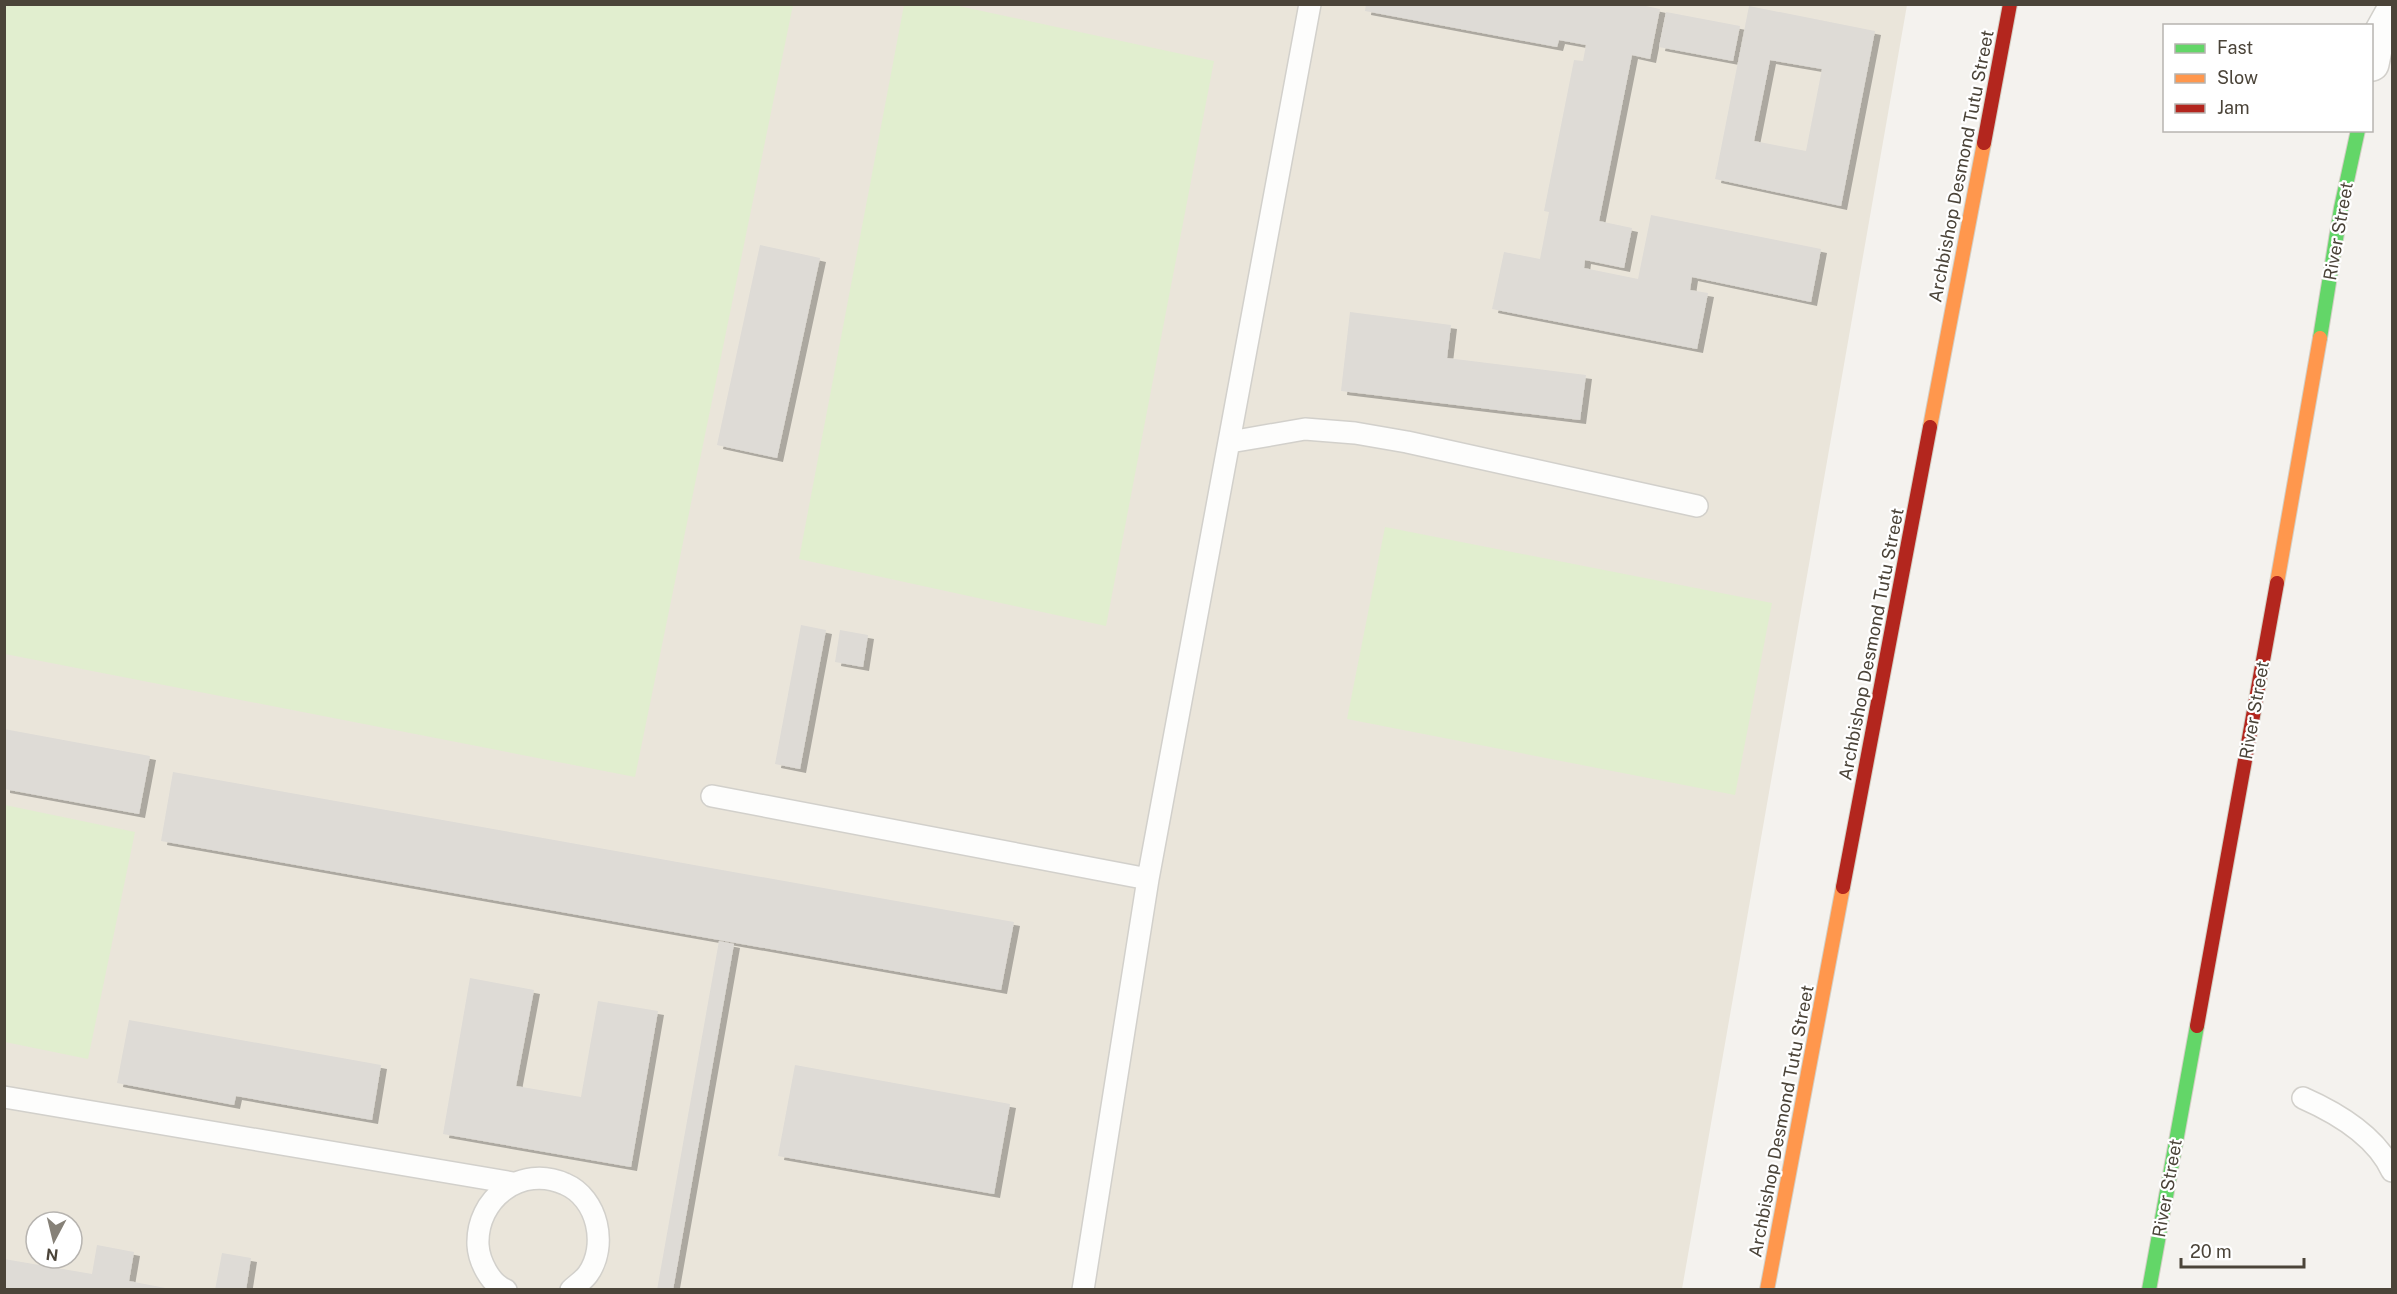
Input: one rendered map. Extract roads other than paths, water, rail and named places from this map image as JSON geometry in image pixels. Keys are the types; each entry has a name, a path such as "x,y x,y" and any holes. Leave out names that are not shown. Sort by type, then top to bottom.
{"street":[{"name":"Archbishop Desmond Tutu Street","path":"1767,1290 2010,4"},
{"path":"2373,59 2377,40 2392,13"},
{"name":"River Street","path":"2149,1290 2315,372 2341,208 2358,132"}],"lane":[{"path":"1083,1290 1148,879 1310,4"},
{"path":"1230,442 1305,429 1354,433 1407,442 1697,506"},
{"path":"712,796 1148,879"},
{"path":"4,1097 513,1183 540,1178 566,1184 586,1201 598,1224 598,1250 588,1275 571,1290"},
{"path":"2303,1098 2337,1113 2386,1157 2392,1171"},
{"path":"506,1290 487,1272 478,1253 477,1231 483,1212 496,1194 513,1183"}]}
